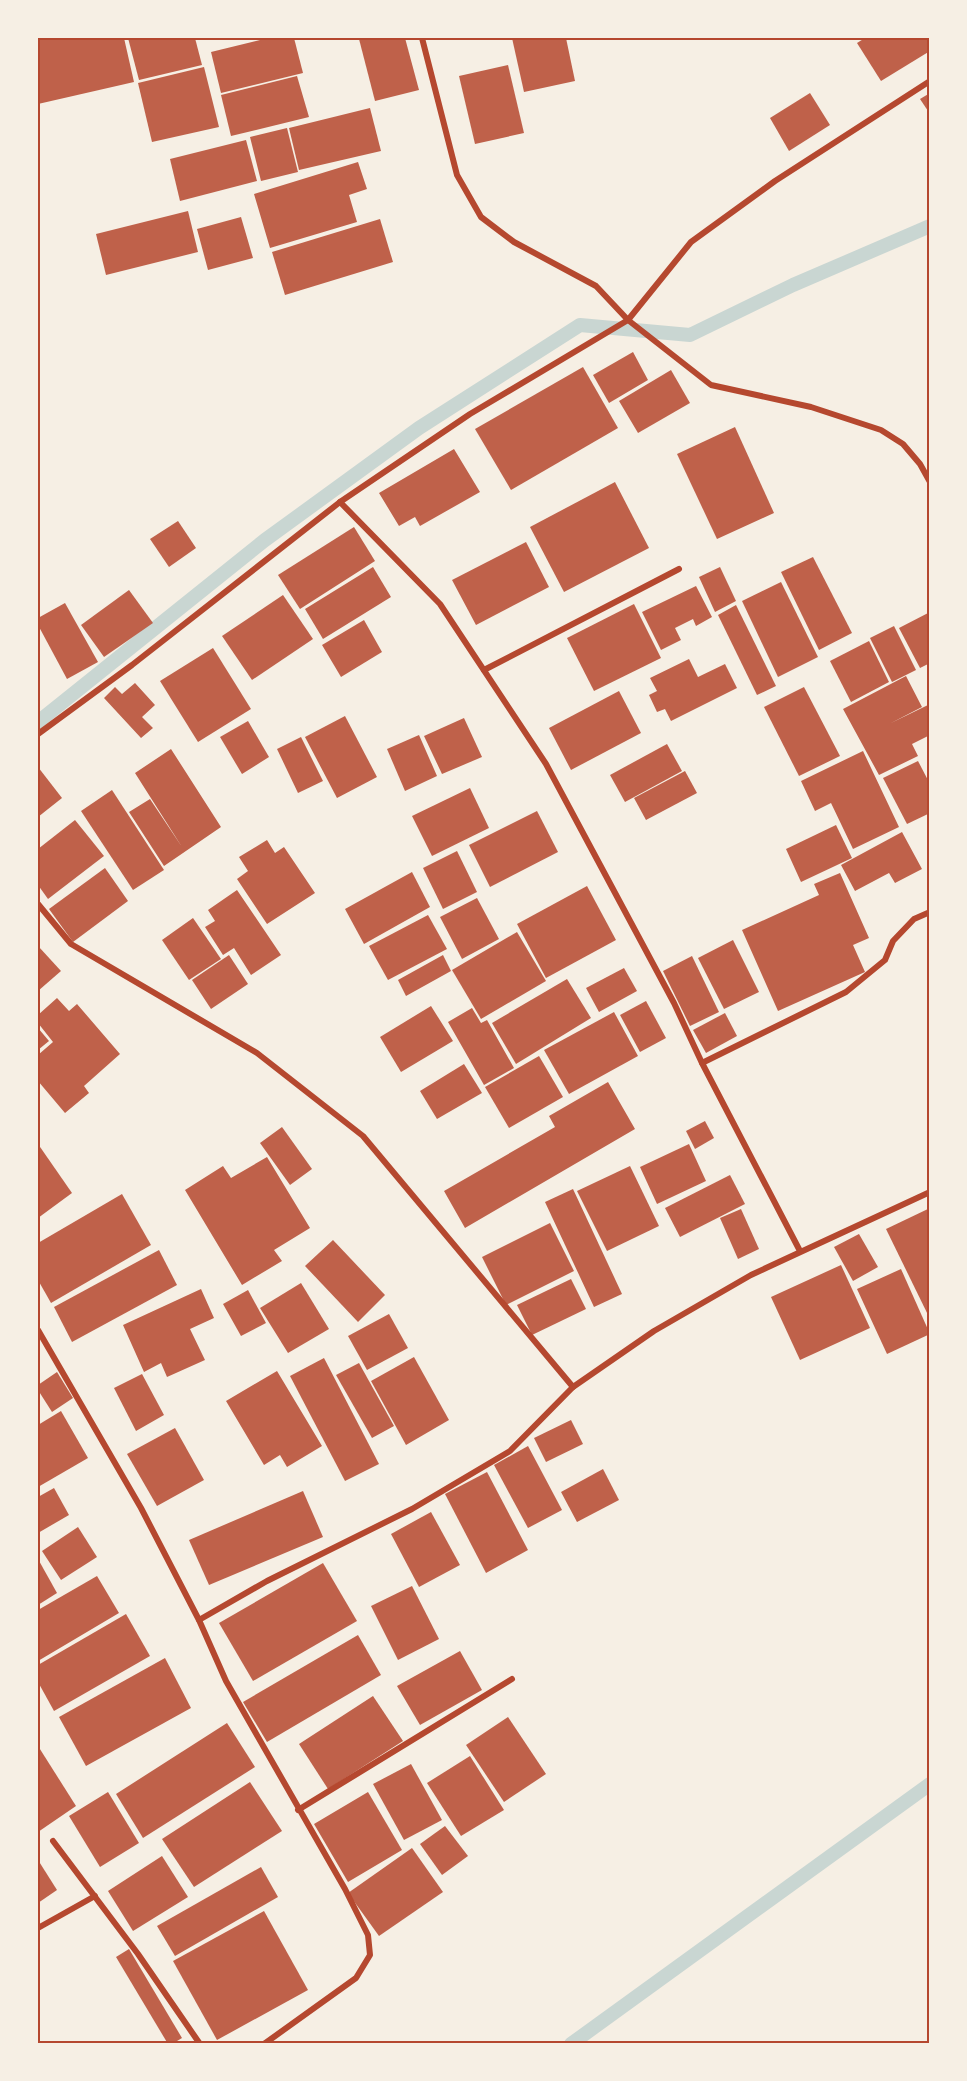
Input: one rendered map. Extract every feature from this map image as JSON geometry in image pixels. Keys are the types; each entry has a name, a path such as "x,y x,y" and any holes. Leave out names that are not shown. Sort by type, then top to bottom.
{"street":[{"path":"422,38 457,175 481,217 514,243 596,286 628,320 711,385 811,407 881,430 903,444 920,464 930,482"},
{"path":"38,734 132,665 340,502 470,414 628,320 691,242 775,181 930,81"},
{"path":"340,502 440,604 546,764 674,1003 702,1063 800,1251"},
{"path":"484,670 679,568"},
{"path":"38,904 71,944 257,1053 363,1136 573,1387"},
{"path":"702,1063 846,992 885,960 893,941 914,919 930,912"},
{"path":"199,1620 267,1581 412,1509 510,1451 573,1387 654,1331 751,1275 930,1192"},
{"path":"38,1330 141,1508 199,1620 226,1681 361,1918 368,1935 370,1955 356,1978 264,2043"},
{"path":"298,1809 512,1679"},
{"path":"53,1841 200,2043"},
{"path":"38,1928 95,1896"}],"building":[{"path":"38,38 124,38 134,82 38,104"},
{"path":"128,38 195,38 202,65 139,80"},
{"path":"268,38 294,38 303,73 221,93 211,52"},
{"path":"405,38 419,90 375,101 359,39"},
{"path":"512,38 566,38 575,81 524,92"},
{"path":"865,38 927,38 930,51 881,81 857,43"},
{"path":"508,65 524,133 475,144 459,76"},
{"path":"204,67 219,127 152,142 138,83"},
{"path":"297,76 309,117 231,136 221,95"},
{"path":"810,93 830,125 789,151 770,118"},
{"path":"930,93 930,114 920,99"},
{"path":"370,108 381,151 299,170 289,128"},
{"path":"287,128 298,172 261,181 250,137"},
{"path":"246,140 257,181 180,201 170,159"},
{"path":"358,162 367,189 349,195 357,222 270,248 254,194"},
{"path":"188,211 198,252 106,275 96,234"},
{"path":"241,217 253,258 208,270 197,229"},
{"path":"380,219 393,262 285,295 272,252"},
{"path":"633,352 648,380 609,403 593,375"},
{"path":"583,367 618,428 511,490 475,429"},
{"path":"671,370 690,403 638,433 619,401"},
{"path":"735,427 774,513 717,539 677,454"},
{"path":"454,449 480,492 420,526 415,517 399,526 379,493"},
{"path":"615,482 649,548 564,592 530,527"},
{"path":"178,521 196,548 169,567 150,539"},
{"path":"354,527 375,561 300,609 278,575"},
{"path":"526,542 549,587 476,625 452,580"},
{"path":"813,557 852,633 819,650 781,572"},
{"path":"373,567 391,597 323,639 305,609"},
{"path":"720,567 736,601 715,612 699,577"},
{"path":"781,582 818,657 778,677 742,601"},
{"path":"696,586 712,617 696,626 693,619 675,628 681,640 661,650 642,612"},
{"path":"129,590 153,623 104,657 81,625"},
{"path":"283,595 313,639 252,680 222,636"},
{"path":"65,603 98,662 67,679 38,625 38,618"},
{"path":"634,604 661,658 594,691 567,638"},
{"path":"736,605 776,686 757,695 718,615"},
{"path":"930,612 930,663 920,668 899,628"},
{"path":"364,620 382,652 341,677 322,645"},
{"path":"894,626 916,670 892,682 870,638"},
{"path":"869,641 889,682 851,702 830,661"},
{"path":"213,648 251,709 198,742 160,681"},
{"path":"689,659 698,677 725,664 737,688 671,721 665,709 657,712 649,695 657,691 650,678"},
{"path":"906,676 922,707 891,723 928,705 930,735 912,744 918,756 879,775 843,709"},
{"path":"135,683 155,705 142,717 153,728 141,738 104,698 115,687 122,694"},
{"path":"804,687 840,756 799,776 764,707"},
{"path":"619,691 641,733 571,770 549,728"},
{"path":"345,716 377,777 337,798 305,737"},
{"path":"464,718 482,757 442,774 424,736"},
{"path":"248,721 269,757 242,774 220,737"},
{"path":"419,735 437,776 405,791 387,749"},
{"path":"301,737 323,781 298,793 277,749"},
{"path":"667,744 682,771 625,802 610,775"},
{"path":"171,749 221,827 164,866 129,812 150,799 182,847 135,773"},
{"path":"863,751 899,827 853,849 831,803 815,811 801,781"},
{"path":"918,761 930,784 930,813 907,824 883,778"},
{"path":"38,767 62,798 38,817"},
{"path":"685,771 697,793 646,820 634,798"},
{"path":"470,788 489,828 432,856 412,816"},
{"path":"112,790 164,870 133,890 81,811"},
{"path":"537,811 558,852 490,887 469,845"},
{"path":"75,820 104,856 48,899 38,885 38,849"},
{"path":"836,825 852,858 801,882 786,849"},
{"path":"902,832 922,869 895,883 889,873 855,891 841,865"},
{"path":"267,840 275,853 284,847 315,893 267,924 237,879 248,871 239,857"},
{"path":"457,851 477,892 443,909 423,868"},
{"path":"105,868 128,901 73,942 49,909"},
{"path":"412,872 430,907 364,944 345,909"},
{"path":"840,873 869,938 853,945 865,972 778,1011 742,930 819,895 814,884"},
{"path":"587,886 616,940 546,978 517,924"},
{"path":"237,890 281,955 251,975 234,948 223,955 205,927 215,921 208,910"},
{"path":"477,898 499,939 462,959 440,917"},
{"path":"428,915 447,949 388,980 369,946"},
{"path":"193,918 221,959 189,980 162,940"},
{"path":"517,932 546,981 481,1019 452,970"},
{"path":"733,940 759,992 724,1009 698,958"},
{"path":"39,947 61,971 38,991 38,949"},
{"path":"229,955 248,984 211,1009 192,980"},
{"path":"443,955 451,971 406,996 398,980"},
{"path":"692,956 719,1012 690,1026 663,971"},
{"path":"624,968 637,991 599,1012 586,988"},
{"path":"567,979 591,1018 516,1064 492,1023"},
{"path":"57,998 69,1011 77,1004 120,1054 84,1086 89,1093 65,1113 38,1081 38,1055 53,1042 38,1023 38,1015"},
{"path":"646,1001 666,1038 640,1052 620,1015"},
{"path":"431,1006 453,1041 401,1072 380,1037"},
{"path":"472,1008 481,1023 487,1020 514,1068 484,1085 448,1022"},
{"path":"614,1012 638,1056 569,1094 544,1050"},
{"path":"725,1013 737,1036 706,1053 693,1030"},
{"path":"38,1028 49,1041 38,1050"},
{"path":"539,1056 563,1097 509,1128 485,1087"},
{"path":"464,1064 482,1093 437,1119 420,1091"},
{"path":"608,1082 635,1129 465,1228 444,1191 555,1127 549,1116"},
{"path":"705,1121 714,1138 695,1149 686,1131"},
{"path":"282,1127 312,1169 290,1185 260,1143"},
{"path":"38,1144 72,1193 38,1218"},
{"path":"689,1144 706,1181 657,1204 640,1167"},
{"path":"267,1157 310,1228 274,1250 282,1261 242,1285 185,1190 223,1166 231,1178"},
{"path":"630,1166 659,1226 607,1251 577,1191"},
{"path":"730,1175 745,1204 680,1237 665,1208"},
{"path":"573,1189 622,1294 594,1307 545,1202"},
{"path":"122,1194 151,1245 51,1303 38,1280 38,1243"},
{"path":"930,1208 930,1319 886,1229"},
{"path":"741,1209 759,1249 738,1259 720,1218"},
{"path":"550,1223 574,1271 506,1305 482,1257"},
{"path":"859,1234 878,1267 853,1281 834,1247"},
{"path":"333,1240 385,1295 358,1322 305,1266"},
{"path":"159,1250 177,1285 72,1342 54,1307"},
{"path":"841,1265 870,1328 800,1360 771,1297"},
{"path":"901,1269 930,1334 887,1354 857,1289"},
{"path":"571,1279 586,1309 532,1335 517,1305"},
{"path":"301,1283 329,1329 288,1353 260,1308"},
{"path":"201,1289 214,1318 190,1329 205,1360 167,1377 161,1363 144,1372 123,1325"},
{"path":"248,1290 266,1323 241,1336 223,1304"},
{"path":"389,1314 408,1348 367,1370 348,1336"},
{"path":"414,1357 449,1420 406,1445 371,1381"},
{"path":"324,1358 379,1464 345,1481 290,1376"},
{"path":"359,1363 394,1426 372,1438 336,1375"},
{"path":"277,1371 322,1446 287,1467 280,1455 264,1465 226,1401"},
{"path":"57,1372 73,1398 52,1412 38,1390 38,1385"},
{"path":"142,1374 164,1415 136,1431 114,1388"},
{"path":"61,1411 88,1458 38,1487 38,1425"},
{"path":"571,1420 583,1444 546,1462 534,1438"},
{"path":"175,1428 204,1480 157,1506 127,1454"},
{"path":"528,1446 562,1510 528,1528 494,1465"},
{"path":"603,1469 619,1500 577,1522 561,1492"},
{"path":"487,1472 528,1550 486,1573 445,1494"},
{"path":"54,1488 69,1515 38,1533 38,1497"},
{"path":"303,1491 323,1537 209,1585 189,1540"},
{"path":"431,1512 460,1565 419,1587 391,1534"},
{"path":"78,1527 97,1557 61,1580 42,1551"},
{"path":"38,1559 57,1593 38,1605"},
{"path":"323,1563 357,1621 253,1681 219,1623"},
{"path":"97,1576 119,1613 38,1661 38,1610"},
{"path":"412,1586 439,1639 398,1660 371,1606"},
{"path":"126,1614 150,1656 54,1711 38,1682 38,1665"},
{"path":"358,1635 381,1675 267,1742 243,1702"},
{"path":"460,1651 482,1690 420,1725 397,1686"},
{"path":"165,1658 191,1708 86,1766 59,1717"},
{"path":"373,1696 403,1741 328,1789 299,1744"},
{"path":"508,1717 546,1774 504,1802 466,1745"},
{"path":"227,1723 255,1767 143,1838 116,1794"},
{"path":"38,1746 76,1806 38,1832"},
{"path":"470,1756 504,1810 461,1836 427,1783"},
{"path":"411,1764 442,1820 404,1840 373,1784"},
{"path":"250,1782 282,1831 194,1887 162,1839"},
{"path":"108,1792 139,1843 100,1867 69,1816"},
{"path":"368,1792 402,1850 348,1882 314,1824"},
{"path":"445,1826 468,1856 442,1875 420,1844"},
{"path":"412,1848 443,1892 379,1936 348,1893"},
{"path":"162,1856 188,1897 133,1931 108,1891"},
{"path":"38,1860 57,1890 38,1903"},
{"path":"261,1867 278,1897 175,1956 157,1926"},
{"path":"264,1911 308,1990 217,2040 173,1961"},
{"path":"129,1949 182,2038 172,2044 168,2044 116,1957"}],"waterway":[{"path":"38,722 265,540 419,428 580,325 690,335 793,285 930,226"},
{"path":"571,2044 930,1784"}]}
